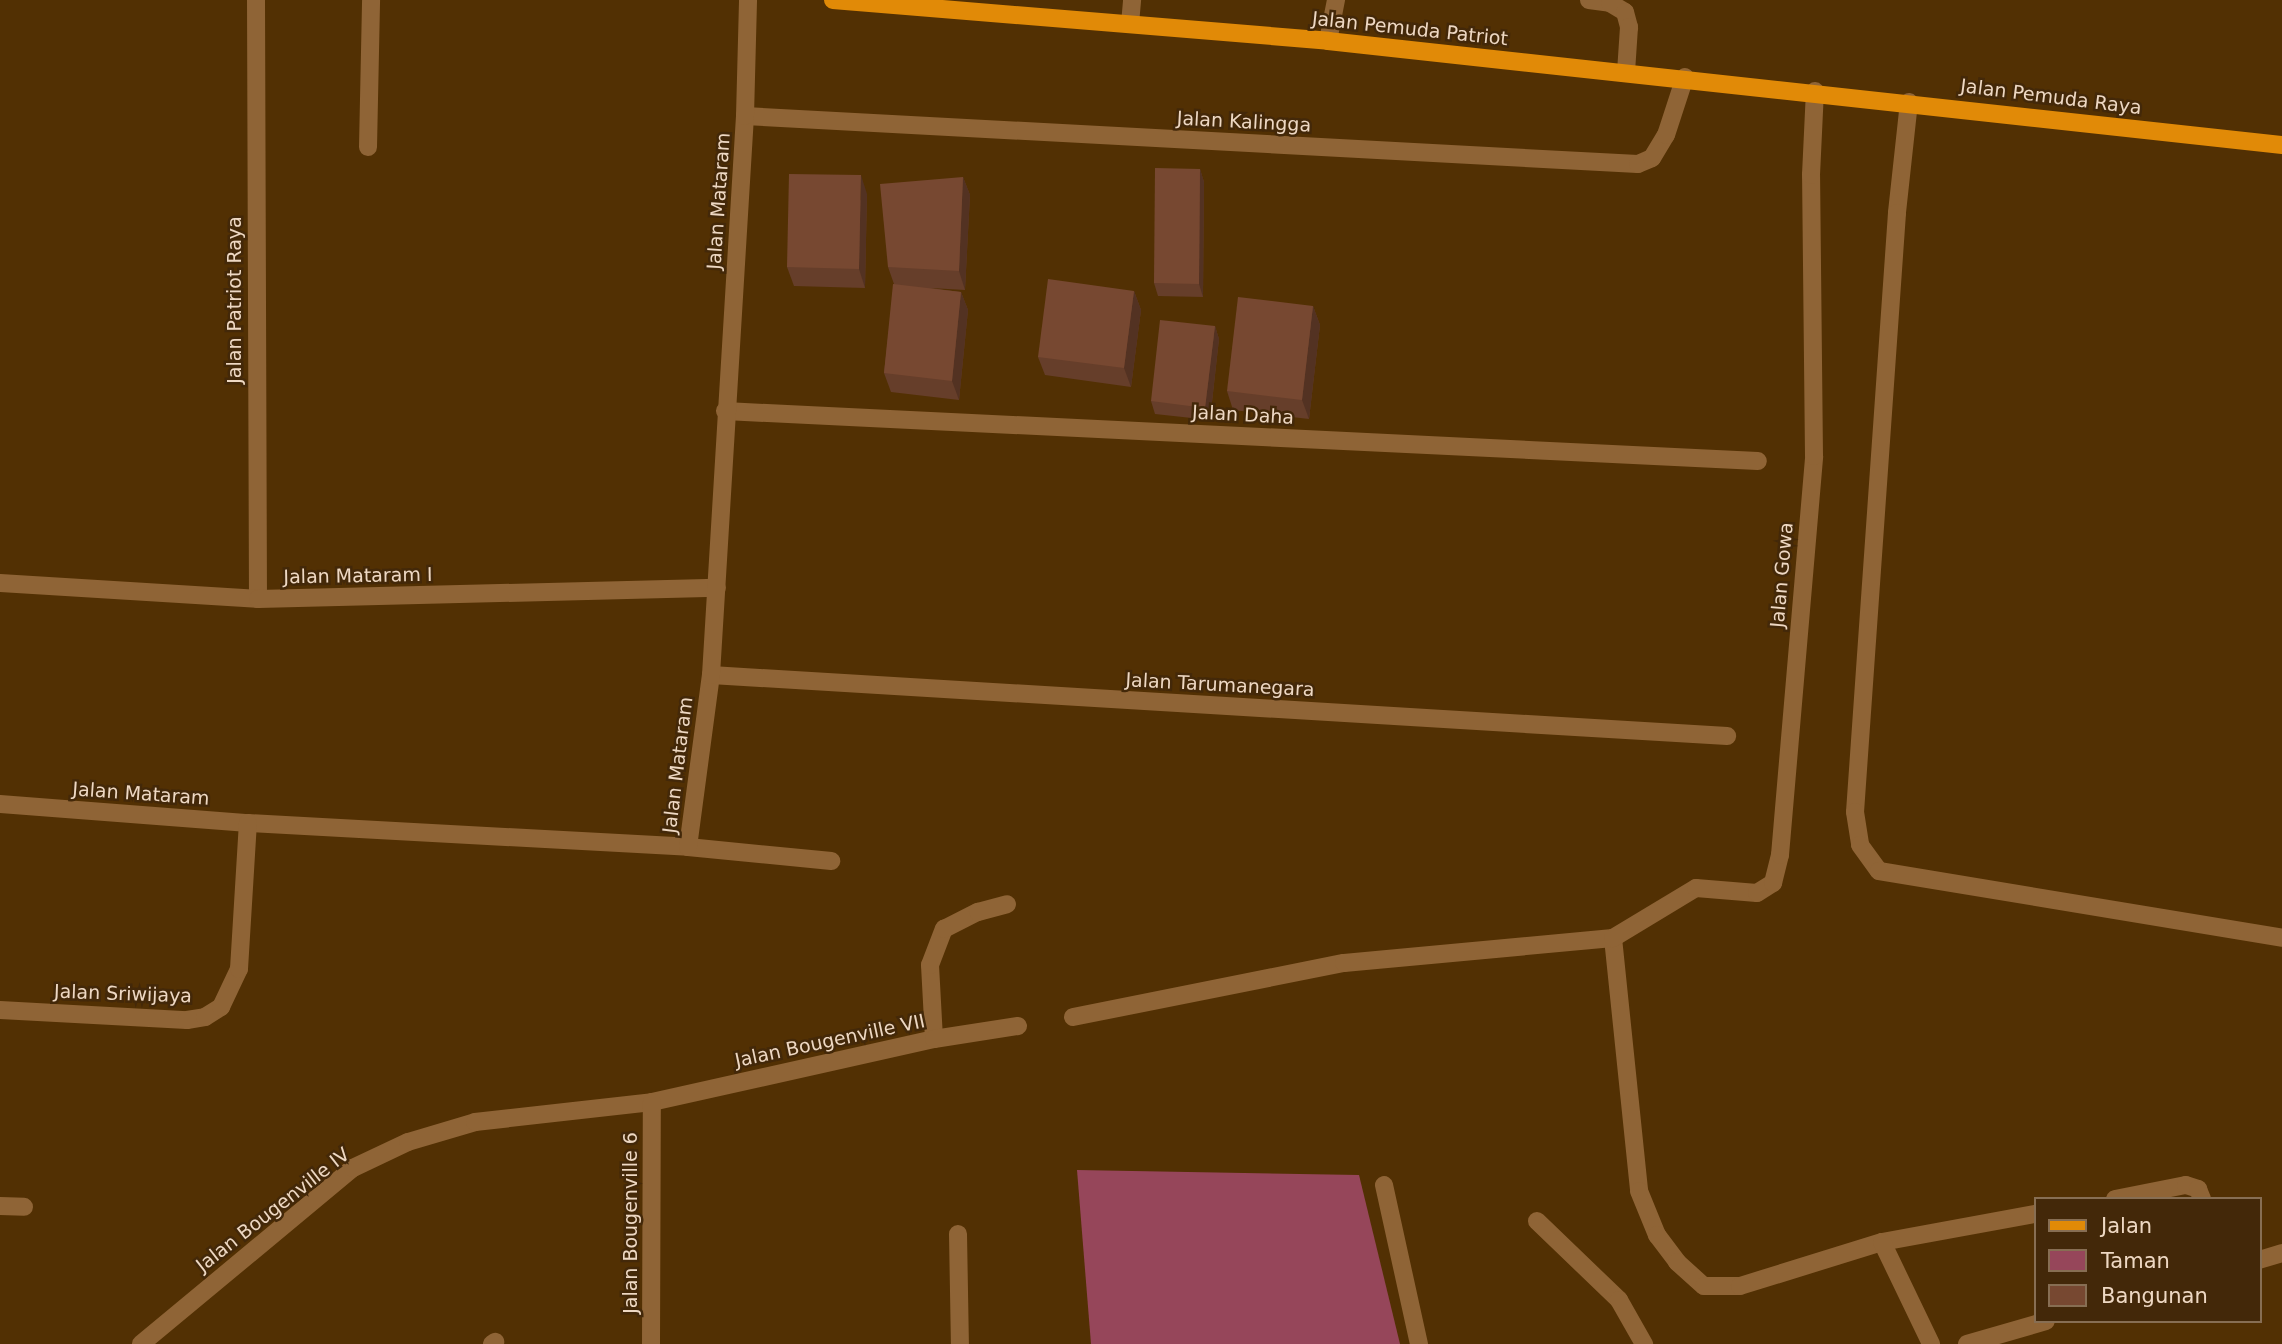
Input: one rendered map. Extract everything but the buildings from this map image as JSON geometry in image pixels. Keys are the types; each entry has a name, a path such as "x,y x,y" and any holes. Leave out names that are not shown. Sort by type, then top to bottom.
{"main road":[{"name":"Jalan Pemuda Patriot","path":"833,0 885,2 1328,41 1815,91"},
{"name":"Jalan Pemuda Raya","path":"1815,91 2282,145"}],"street":[{"name":"Jalan Patriot Raya","path":"256,0 258,599"},
{"path":"368,147 371,0"},
{"name":"Jalan Mataram","path":"0,804 248,823 688,847 711,675 746,116 748,0"},
{"path":"1130,24 1132,0"},
{"path":"1328,41 1336,0"},
{"path":"1589,0 1610,3 1625,12 1629,27 1626,72"},
{"name":"Jalan Kalingga","path":"746,116 1638,164 1652,158 1666,135 1685,77"},
{"name":"Jalan Gowa","path":"1612,938 1696,888 1757,892 1777,876 1814,456 1811,175 1815,91"},
{"path":"1909,102 1897,213 1856,798 1860,845 1879,871 2282,937"},
{"name":"Jalan Daha","path":"726,411 1758,461"},
{"name":"Jalan Mataram I","path":"0,583 258,599 717,588"},
{"name":"Jalan Tarumanegara","path":"711,675 1727,736"},
{"name":"Jalan Sriwijaya","path":"0,1010 187,1020 205,1017 221,1007 239,969 248,823"},
{"path":"688,847 831,861"},
{"path":"934,1039 930,965 944,929 978,912 1007,904"},
{"path":"1073,1017 1344,963 1612,938 1639,1191 1657,1235 1677,1262 1704,1286 1720,1289 1882,1242 2034,1214"},
{"name":"Jalan Bougenville VII","path":"652,1102 934,1039 1018,1026"},
{"name":"Jalan Bougenville IV","path":"141,1344 353,1168 397,1147 475,1122 652,1102"},
{"name":"Jalan Bougenville 6","path":"651,1344 652,1102"},
{"path":"1384,1185 1419,1344"},
{"path":"2125,1197 2186,1185 2198,1189 2201,1197"},
{"path":"0,1206 24,1207"},
{"path":"1537,1222 1619,1300 1644,1344"},
{"path":"958,1234 960,1344"},
{"path":"1882,1242 1931,1344"},
{"path":"2261,1259 2282,1254"},
{"path":"1967,1344 2039,1323"}],"green space":[{"path":"1077,1170 1359,1175 1400,1344 1091,1344"}]}
